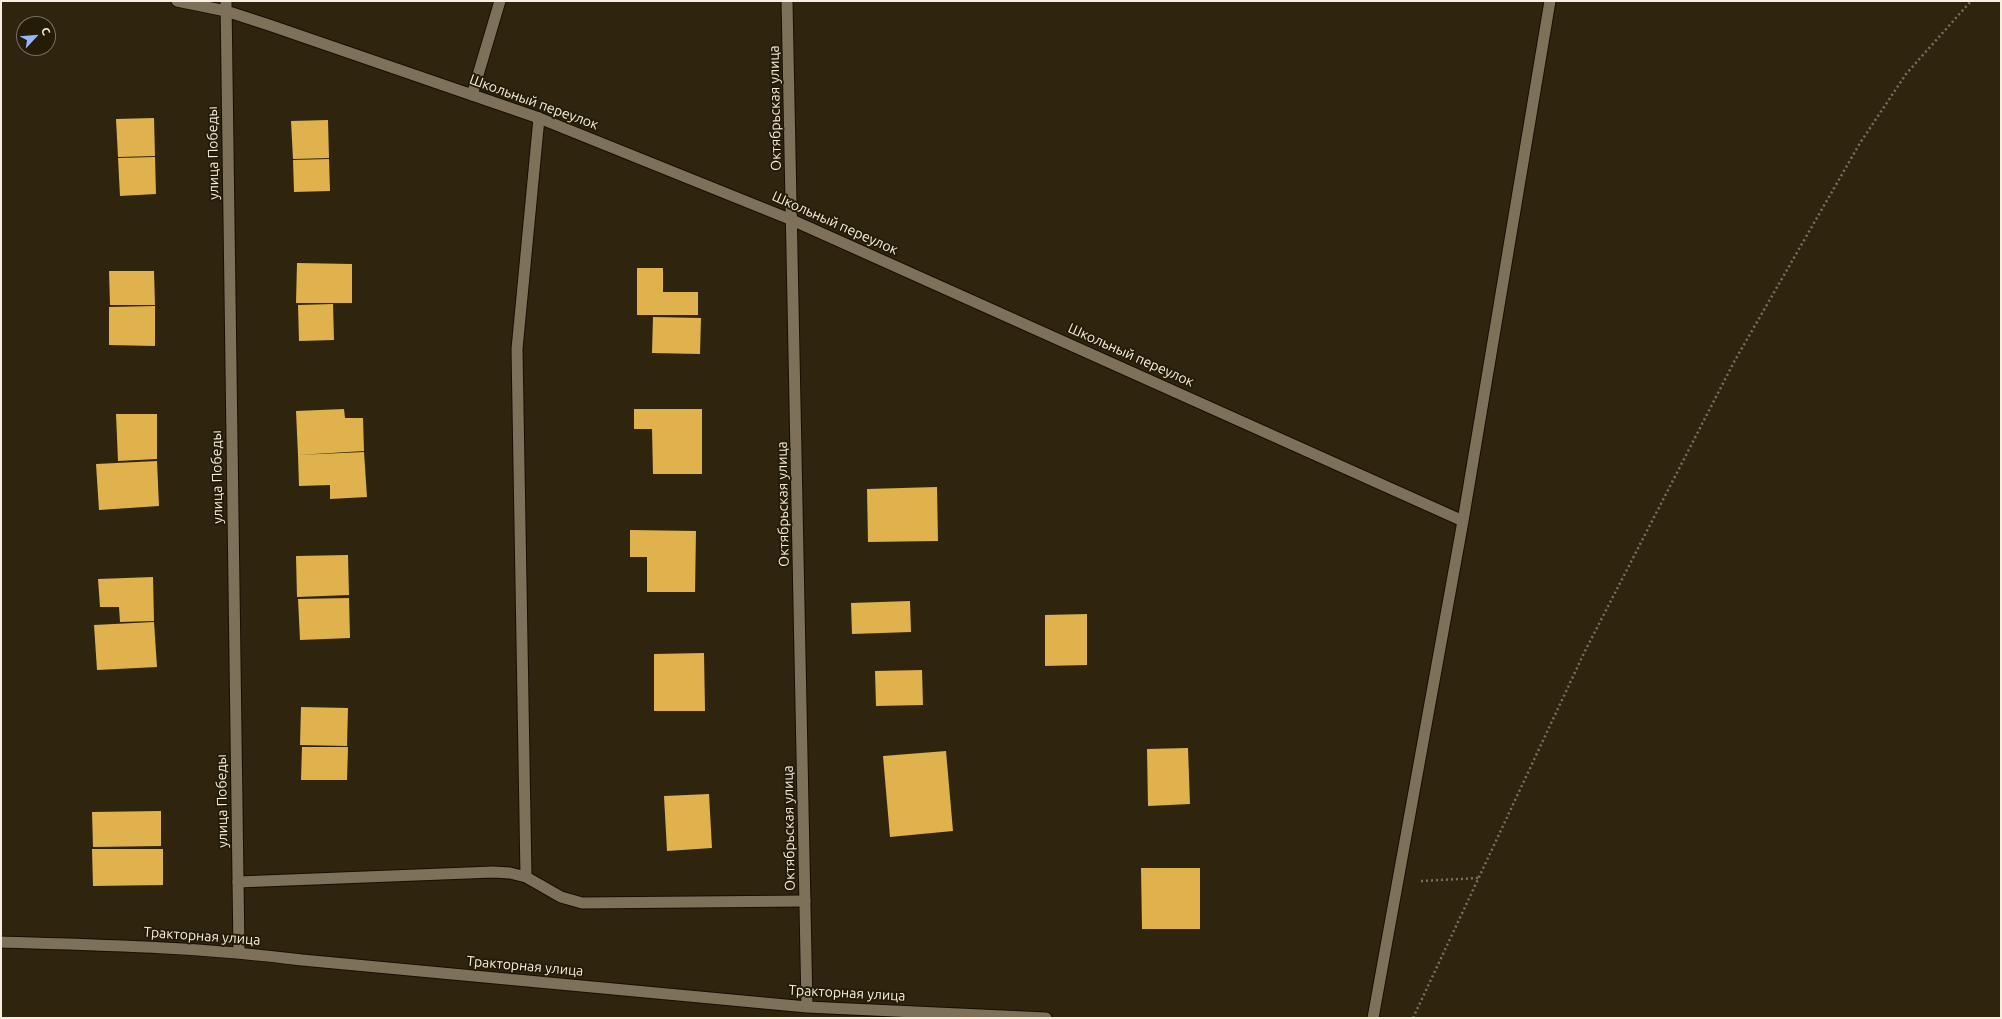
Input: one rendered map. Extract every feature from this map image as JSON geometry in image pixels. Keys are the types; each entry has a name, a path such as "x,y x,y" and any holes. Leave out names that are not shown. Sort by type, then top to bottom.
{"street":[{"name":"Школьный переулок","path":"177,1 226,6 539,118 792,220 1463,521"},
{"path":"472,95 500,1"},
{"name":"Октябрьская улица","path":"787,1 807,1007"},
{"path":"1373,1018 1463,521 1550,1"},
{"name":"улица Победы","path":"226,6 239,952"},
{"path":"526,877 518,349 539,118"},
{"path":"238,882 493,872 510,873 526,877 561,897 582,903 805,901"},
{"name":"Тракторная улица","path":"1,942 156,947 239,952 302,960 807,1007 1046,1018"}],"path":[{"path":"1413,1018 1584,653 1734,362 1860,143 1906,74 1970,1"},
{"path":"1399,875 1419,881 1446,881 1478,878"}],"building":[{"path":"154,118 155,156 118,157 116,119"},
{"path":"328,120 329,158 293,159 291,121"},
{"path":"155,157 156,194 120,196 118,158"},
{"path":"329,159 330,191 294,192 293,160"},
{"path":"297,263 352,264 352,303 296,303"},
{"path":"637,268 663,268 663,292 698,292 698,315 637,315"},
{"path":"109,271 154,271 155,305 110,305"},
{"path":"333,304 334,340 299,341 298,305"},
{"path":"155,306 155,346 109,345 109,307"},
{"path":"653,317 701,318 700,354 652,353"},
{"path":"344,409 345,418 363,418 364,451 298,455 296,411"},
{"path":"634,409 702,409 702,474 653,474 652,429 634,429"},
{"path":"116,414 157,414 157,459 118,461"},
{"path":"364,452 367,497 330,499 330,485 299,486 298,455"},
{"path":"157,461 159,506 99,510 96,464"},
{"path":"937,487 938,541 868,542 867,489"},
{"path":"630,530 696,531 695,592 647,592 647,557 630,557"},
{"path":"348,555 349,595 297,597 296,556"},
{"path":"153,577 154,621 120,622 119,607 100,607 98,579"},
{"path":"349,598 350,638 300,640 298,599"},
{"path":"910,601 911,632 852,634 851,603"},
{"path":"1087,614 1087,665 1045,666 1045,615"},
{"path":"154,622 157,667 97,670 94,625"},
{"path":"704,653 705,711 654,711 654,654"},
{"path":"922,670 923,705 876,706 875,671"},
{"path":"301,707 348,708 347,746 300,745"},
{"path":"302,747 348,747 347,780 301,780"},
{"path":"1188,748 1190,804 1148,806 1147,749"},
{"path":"946,751 953,831 890,837 883,756"},
{"path":"709,794 712,848 667,851 664,796"},
{"path":"161,811 161,846 93,847 92,812"},
{"path":"92,849 163,849 163,885 93,886"},
{"path":"1141,868 1200,868 1200,929 1142,929"}]}
